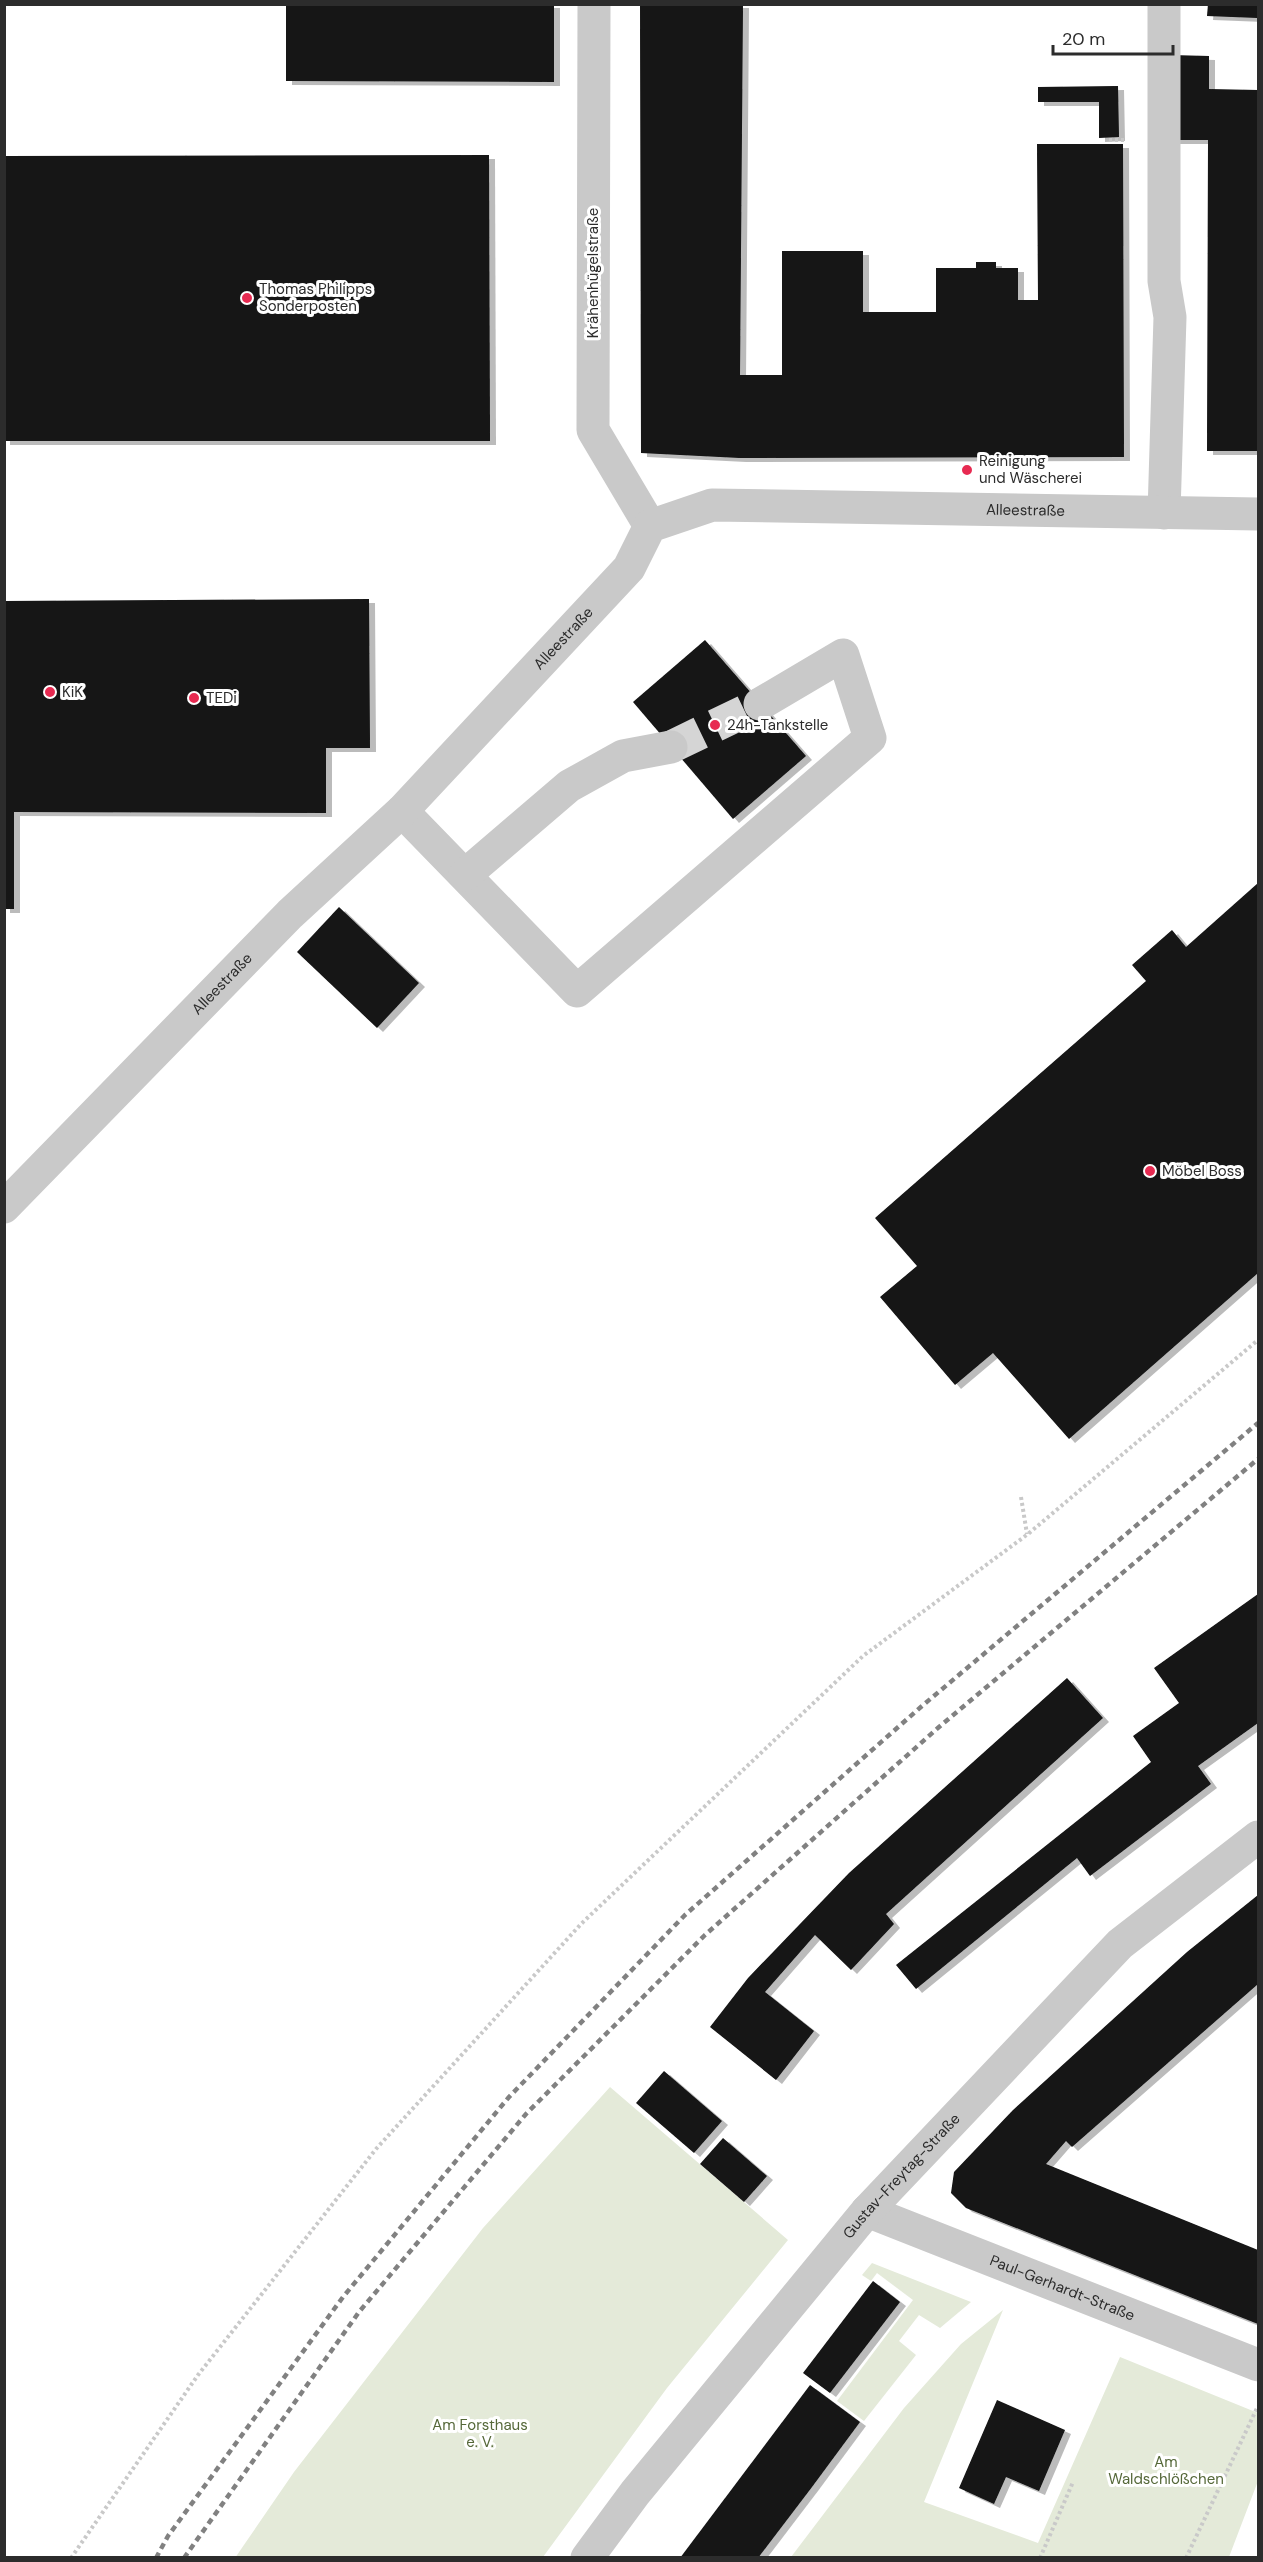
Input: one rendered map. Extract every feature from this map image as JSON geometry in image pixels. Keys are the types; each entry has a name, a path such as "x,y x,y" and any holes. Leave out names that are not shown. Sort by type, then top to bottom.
{"street":[{"name":"Krähenhügelstraße","path":"594,4 593,430 650,526"},
{"path":"1164,4 1164,281 1170,317 1164,513"},
{"name":"Alleestraße","path":"4,1207 19,1177 290,914 402,811 629,568 650,526 712,506 1258,514"},
{"path":"402,811 577,991 870,738 843,655 760,704"},
{"path":"465,875 568,786 623,756 670,747"},
{"name":"Gustav-Freytag-Straße","path":"586,2558 635,2493 867,2211 1120,1944 1258,1837"},
{"name":"Paul-Gerhardt-Straße","path":"867,2211 1258,2365"}],"path":[{"path":"71,2558 198,2375 376,2149 581,1924 863,1656 1028,1534 1258,1340"},
{"path":"1021,1497 1028,1534"},
{"path":"1186,2558 1258,2406"},
{"path":"1040,2558 1073,2482"}],"green space":[{"name":"Am Forsthaus e. V.","path":"610,2087 788,2240 667,2388 543,2557 235,2558 294,2472 483,2228"},
{"path":"872,2263 971,2302 940,2328 919,2315 899,2341 916,2355 864,2421 837,2401 913,2300 877,2273 871,2281 862,2275"},
{"name":"Am Waldschlößchen","path":"1003,2310 924,2502 1038,2543 1120,2357 1258,2413 1258,2481 1229,2557 791,2557 904,2408 961,2344"}],"building":[{"path":"286,4 554,4 554,82 286,81"},
{"path":"640,4 743,4 740,375 782,375 782,251 863,251 863,312 936,312 936,268 976,268 976,262 996,262 996,268 1018,268 1018,300 1038,300 1037,144 1123,144 1124,457 740,458 641,453"},
{"path":"1208,4 1258,4 1258,18 1207,16"},
{"path":"1171,55 1209,56 1209,89 1258,90 1258,451 1207,451 1208,140 1171,140"},
{"path":"1118,86 1119,137 1099,138 1099,102 1038,102 1038,87"},
{"name":"Thomas Philipps Sonderposten","path":"489,155 490,441 4,441 4,156"},
{"path":"369,599 370,748 326,748 326,813 14,812 14,909 4,909 4,601"},
{"name":"24h-Tankstelle","path":"705,640 806,756 733,819 633,702"},
{"path":"1258,883 1258,1273 1069,1439 993,1353 955,1385 880,1297 917,1266 875,1218 1146,981 1132,965 1172,930 1186,947"},
{"path":"339,907 419,983 377,1028 297,952"},
{"path":"1258,1594 1258,1723 1198,1766 1211,1784 1090,1876 1077,1858 916,1989 896,1965 1151,1762 1133,1736 1179,1703 1154,1668"},
{"path":"1067,1678 1103,1718 886,1914 894,1924 851,1970 815,1935 765,1992 814,2031 776,2080 710,2027 748,1978 849,1873"},
{"path":"1258,1895 1258,1984 1072,2147 1066,2141 1046,2164 1258,2250 1258,2324 966,2208 951,2193 954,2172 1013,2110 1187,1952"},
{"path":"664,2071 722,2121 694,2153 636,2103"},
{"path":"723,2138 767,2176 744,2202 700,2164"},
{"path":"873,2281 900,2302 830,2393 803,2373"},
{"path":"810,2385 860,2422 812,2487 758,2558 680,2558"},
{"path":"997,2400 1065,2430 1039,2491 1006,2477 994,2504 959,2488"}],"tunnel":[{"path":"671,747 760,704"}],"railway":[{"path":"156,2558 168,2536 343,2297 509,2097 685,1915 922,1706 1258,1423"},
{"path":"184,2558 359,2312 526,2114 705,1935 939,1727 1258,1459"}],"place":[{"name":"Thomas Philipps Sonderposten","path":"247,298"},
{"name":"Reinigung und Wäscherei","path":"967,470"},
{"name":"KiK","path":"50,692"},
{"name":"TEDi","path":"194,698"},
{"name":"24h-Tankstelle","path":"715,725"},
{"name":"Möbel Boss","path":"1150,1171"}]}
